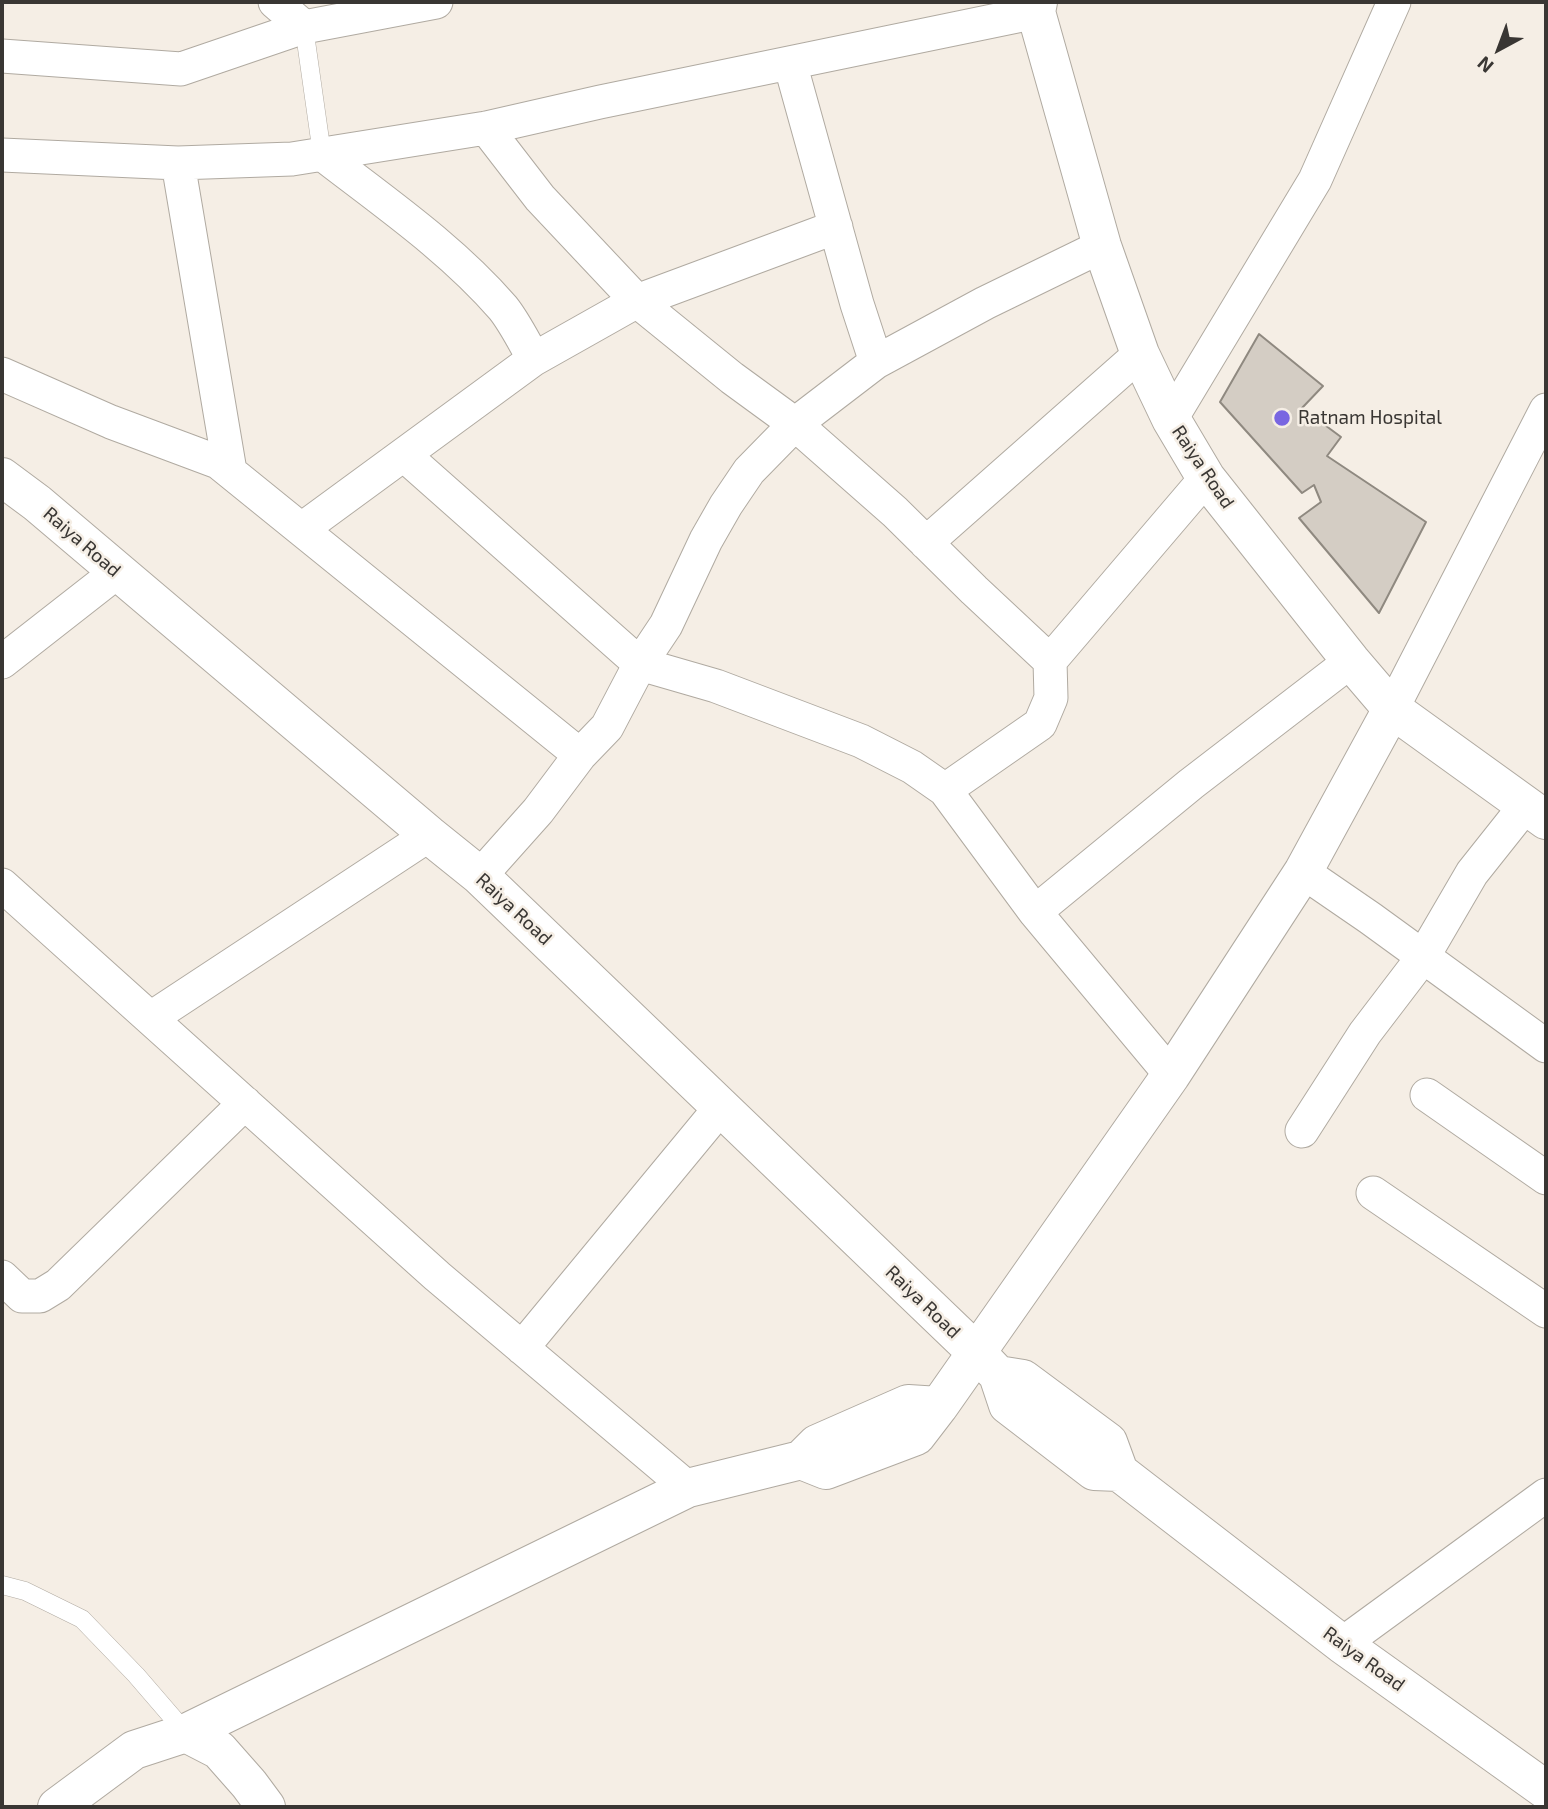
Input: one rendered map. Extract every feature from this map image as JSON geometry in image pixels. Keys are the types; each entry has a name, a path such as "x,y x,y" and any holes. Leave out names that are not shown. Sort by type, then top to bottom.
{"street":[{"path":"275,2 304,27"},
{"path":"2,55 181,69 304,27 436,2"},
{"path":"1171,419 1315,180 1394,2"},
{"path":"2,155 178,163 292,159 486,128 1037,7"},
{"name":"Raiya Road","path":"1037,7 1102,246 1140,354 1171,419 1206,478 1351,662 1392,709 1536,812"},
{"path":"790,63 857,304 876,362"},
{"path":"486,128 540,198 637,301 732,378 795,424 895,512 1050,661"},
{"path":"322,154 434,241 477,281 505,310 534,359"},
{"path":"178,163 230,471"},
{"path":"302,530 534,359 637,301 836,227"},
{"path":"480,876 538,811 580,755 607,727 640,664 666,625 706,540 726,505 749,471 795,424 876,362 985,303 1102,246"},
{"path":"926,543 1140,354"},
{"path":"2,374 111,422 218,462 580,755"},
{"path":"57,1807 134,1750 186,1733 688,1488 801,1461 817,1444 908,1405 939,1406 987,1364 1303,872 1392,709 1546,410"},
{"path":"404,454 640,664 716,686 862,741 912,767 945,790 1035,912 1171,1075"},
{"name":"Raiya Road","path":"2,477 37,503 480,876 987,1364 1008,1405 1094,1471 1119,1472 1342,1644 1546,1790"},
{"path":"945,790 1040,724 1051,698 1050,661 1206,478"},
{"path":"2,662 117,572"},
{"path":"1035,912 1191,784 1351,662"},
{"path":"1302,1131 1365,1034 1423,957 1472,873 1536,812"},
{"path":"151,1018 429,835"},
{"path":"1303,872 1546,1046"},
{"path":"2,885 437,1276 688,1488"},
{"path":"1427,1095 1546,1178"},
{"path":"2,1277 22,1296 40,1296 58,1285 245,1103"},
{"path":"522,1348 721,1107"},
{"path":"1373,1193 1546,1311"},
{"path":"1342,1644 1546,1495"},
{"path":"186,1733 219,1750 266,1807"}],"lane":[{"path":"304,27 322,154"},
{"path":"2,1584 25,1591 82,1619 136,1675 186,1733"}],"building":[{"path":"1259,334 1323,386 1302,408 1341,437 1327,456 1426,522 1379,613 1299,518 1321,502 1314,485 1302,493 1220,402"}],"place":[{"name":"Ratnam Hospital","path":"1282,418"}]}
